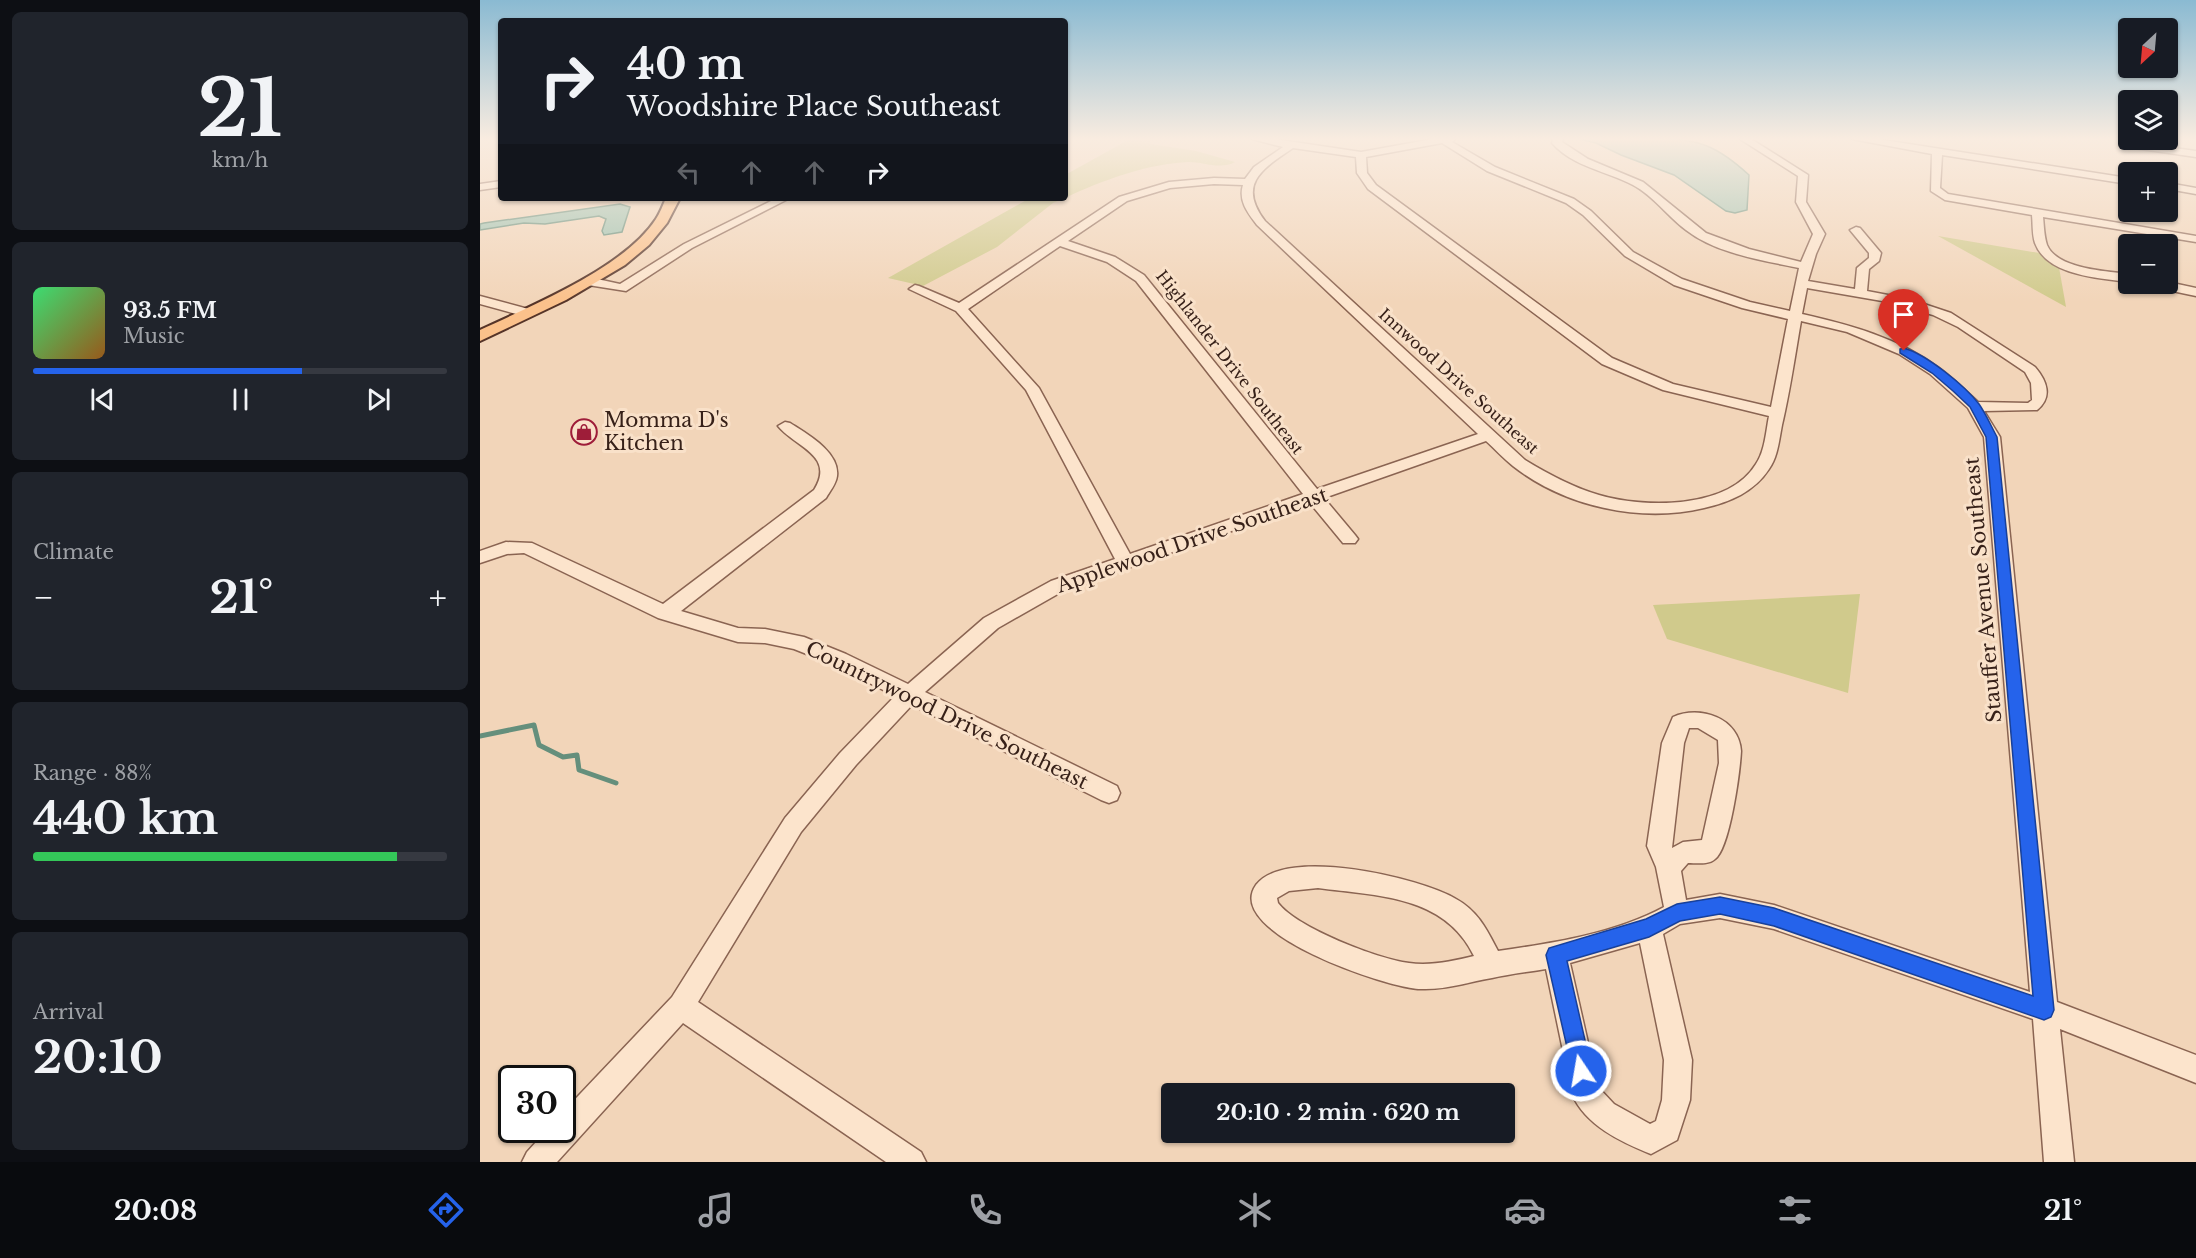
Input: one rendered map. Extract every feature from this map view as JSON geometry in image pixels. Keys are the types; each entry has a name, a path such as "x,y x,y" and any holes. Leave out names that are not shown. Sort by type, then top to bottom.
{"main road":[{"path":"624,257 652,223 660,201"},
{"path":"480,336 588,281 640,247 657,231 670,211 673,201"}],"street":[{"path":"960,308 1111,206 1141,193"},
{"name":"Innwood Drive Southeast","path":"1246,193 1246,203 1261,223 1518,463 1551,484 1576,494 1628,506 1668,508 1712,501 1744,486 1764,465 1777,413 1804,266 1819,234 1801,202 1802,193"},
{"path":"1380,193 1606,361 1639,379 1668,388 1777,413"},
{"name":"Stauffer Avenue Southeast","path":"1554,193 1587,213 1626,252 1662,275 1721,298 1851,329 1904,351 1935,371 1974,406 1992,437 2059,1162"},
{"path":"1650,193 1704,237 1804,266"},
{"path":"1938,193 1960,200 2196,239"},
{"path":"588,281 622,288 688,246 779,201"},
{"path":"2037,213 2041,244 2053,261 2118,276"},
{"path":"1856,230 1875,253 1875,258 1863,268 1861,294"},
{"name":"Highlander Drive Southeast","path":"1058,242 1104,255 1125,266 1140,278 1349,539"},
{"path":"1802,283 1910,304 1945,316 2020,361 2037,375 2040,395 2039,401 2032,406 1974,406"},
{"path":"2178,288 2196,292"},
{"path":"915,289 960,308 1032,388 1124,561"},
{"path":"480,300 527,313"},
{"path":"665,613 820,494 828,480 829,469 822,456 785,426"},
{"name":"Applewood Drive Southeast","path":"537,1162 681,1006 793,825 848,759 910,694 956,652 1009,612 1057,586 1489,435"},
{"name":"Countrywood Drive Southeast","path":"480,556 506,548 526,547 665,613 738,635 765,636 797,642 839,659 1109,793"},
{"path":"1668,867 1683,853 1707,852 1713,844 1729,766 1730,743 1722,730 1704,721 1689,718 1680,723 1673,743 1659,846 1668,867 1677,913"},
{"path":"1491,966 1478,937 1464,919 1447,907 1418,895 1389,887 1318,877 1292,878 1275,884 1265,893 1265,905 1274,918 1307,938 1351,958 1409,976 1445,976 1556,955 1649,928 1677,913 1720,906 1774,917 2044,1010 2196,1069"},
{"path":"1556,955 1586,1094 1604,1114 1651,1140 1667,1130 1676,1100 1678,1060 1649,928"},
{"path":"681,1006 911,1162"}],"shaded area":[{"path":"1700,193 1748,193 1747,210 1735,213 1726,211"},
{"path":"1025,201 1058,201 997,247 923,286 888,278"},
{"path":"620,204 630,207 622,232 604,235 602,231 606,219 599,216 545,224 524,223 480,230 480,224 484,223"},
{"path":"1938,236 2057,256 2066,307"},
{"path":"1860,594 1848,693 1667,639 1653,605"}],"waterway":[{"path":"480,736 534,725 539,745 563,757 577,755 579,770 616,783"}],"place":[{"name":"Momma D's Kitchen","path":"584,432"}],"route":[{"path":"1581,1071 1556,955 1649,928 1677,913 1720,906 1774,917 2044,1010 1992,437 1974,406 1957,389 1935,371 1904,351"}]}
